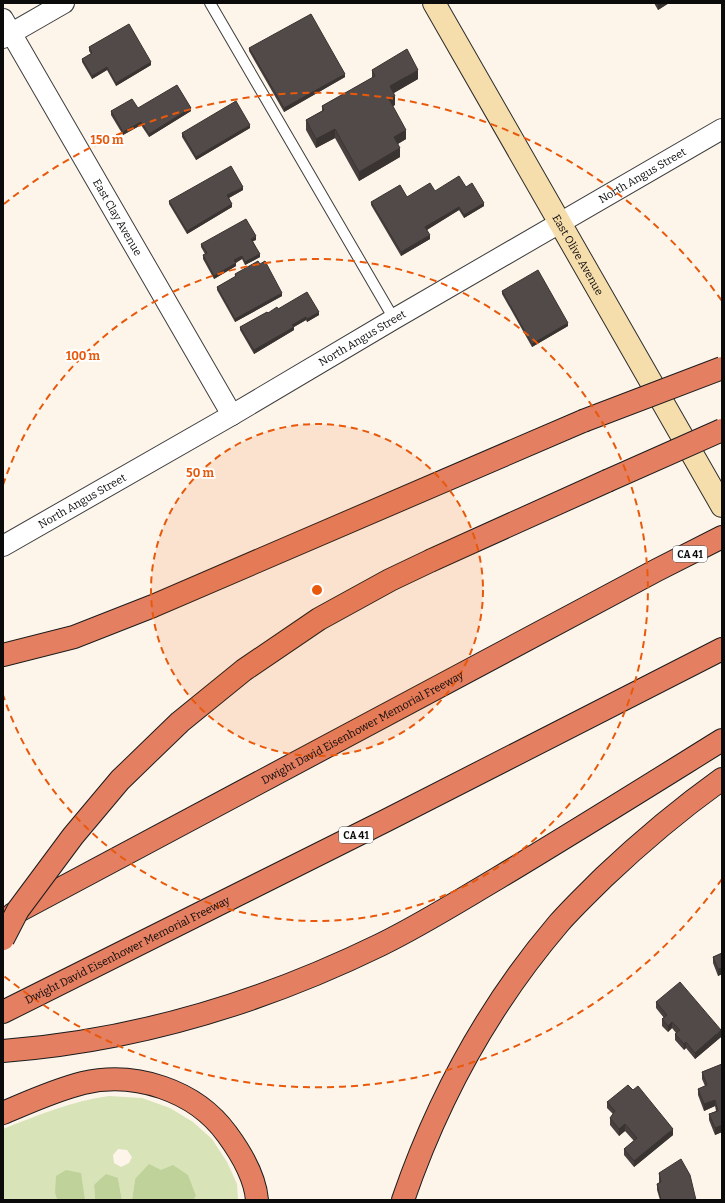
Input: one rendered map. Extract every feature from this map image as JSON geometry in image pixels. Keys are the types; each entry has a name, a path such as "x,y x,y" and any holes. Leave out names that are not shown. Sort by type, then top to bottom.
{"highway":[{"path":"3,655 74,637 153,606 582,421 722,368"},
{"path":"3,939 18,910 73,836 120,780 180,722 244,670 319,619 390,580 722,430"},
{"name":"Dwight David Eisenhower Memorial Freeway","path":"3,919 657,570 722,538"},
{"name":"Dwight David Eisenhower Memorial Freeway","path":"3,1012 394,816 715,652"},
{"path":"3,1051 57,1045 100,1038 198,1015 238,1003 290,984 339,963 380,945 423,923 522,864 722,740"},
{"path":"403,1200 413,1170 452,1081 502,998 531,957 560,922 632,850 722,779"},
{"path":"3,1114 52,1092 84,1083 110,1080 130,1081 153,1085 178,1093 201,1106 221,1126 237,1147 250,1172 257,1200"}],"main road":[{"name":"East Olive Avenue","path":"434,3 722,506"}],"street":[{"path":"6,30 64,3"},
{"name":"East Clay Avenue","path":"6,30 232,415"},
{"name":"North Angus Street","path":"3,546 232,415 394,319 722,129"}],"lane":[{"path":"210,3 394,319"}],"green space":[{"path":"109,1096 142,1098 170,1108 193,1122 212,1139 227,1162 237,1184 238,1200 193,1200 196,1196 161,1170 135,1179 132,1200 122,1200 118,1178 94,1185 95,1200 85,1200 55,1193 57,1200 3,1200 3,1129 55,1109 95,1098","holes":["118,1149 127,1150 132,1157 129,1163 121,1167 114,1163 113,1155"]},
{"path":"149,1164 161,1170 173,1165 188,1175 196,1196 193,1200 132,1200 135,1179"},
{"path":"66,1170 81,1173 85,1200 57,1200 55,1193 56,1176"},
{"path":"106,1174 118,1178 122,1200 95,1200 94,1185"}],"building":[{"path":"311,14 345,74 284,108 249,48"},
{"path":"129,24 151,62 116,83 107,67 92,76 82,59 92,53 89,47"},
{"path":"407,49 418,70 390,86 395,96 389,99 406,130 394,137 400,148 359,172 335,129 316,139 306,120 324,110 322,106 375,76 372,70"},
{"path":"177,85 191,108 149,134 141,122 123,132 111,111 132,99 138,108"},
{"path":"236,101 250,125 196,157 182,133"},
{"path":"231,166 243,187 227,195 232,204 187,231 169,201"},
{"path":"459,176 466,187 472,183 484,203 464,215 459,207 425,227 430,235 401,252 371,202 400,185 407,197 430,183 435,191"},
{"path":"246,219 256,236 251,239 260,254 245,262 242,256 234,260 236,263 214,276 203,255 207,253 201,244"},
{"path":"258,261 260,264 265,261 282,293 235,319 217,287 236,276 235,274"},
{"path":"538,270 568,323 532,344 502,291"},
{"path":"307,292 319,312 292,325 294,327 254,350 240,327 277,307 278,309"},
{"path":"722,953 722,968 718,969 713,957"},
{"path":"680,982 721,1030 695,1053 686,1042 684,1044 675,1034 680,1030 672,1022 668,1026 662,1019 667,1015 656,1002"},
{"path":"722,1064 722,1125 715,1128 709,1114 718,1111 715,1100 704,1104 698,1089 707,1085 702,1072"},
{"path":"628,1085 633,1090 638,1086 673,1129 634,1161 624,1149 637,1138 625,1124 619,1129 610,1118 615,1111 607,1102"},
{"path":"681,1159 690,1175 696,1200 661,1200 657,1184 661,1182 659,1173"}]}
